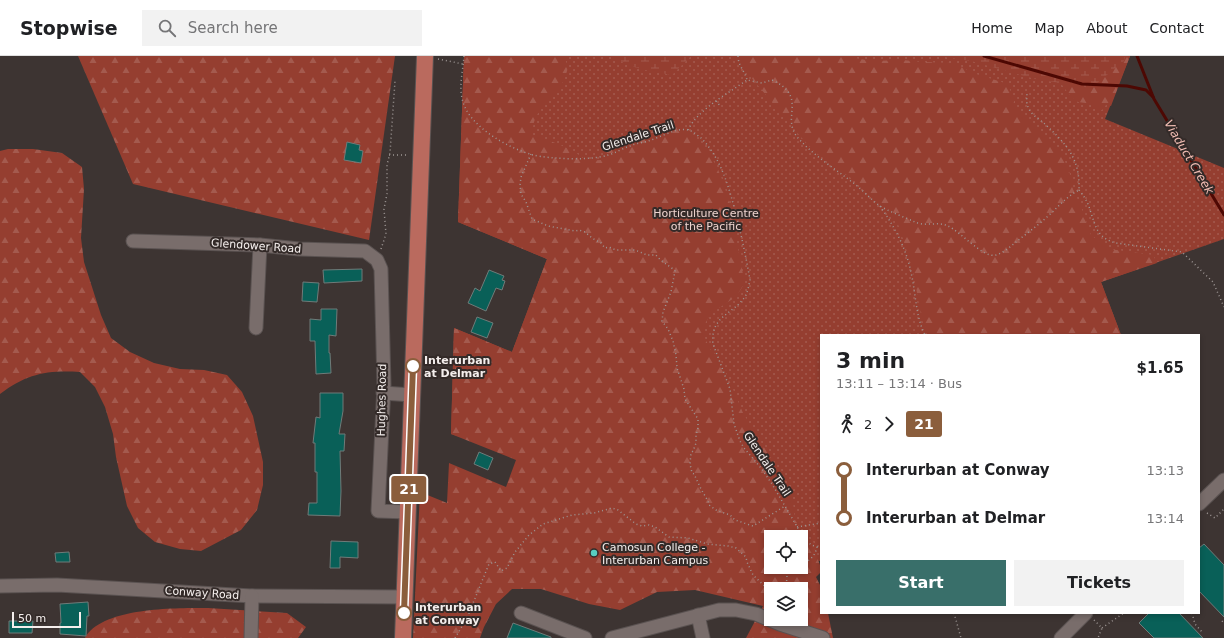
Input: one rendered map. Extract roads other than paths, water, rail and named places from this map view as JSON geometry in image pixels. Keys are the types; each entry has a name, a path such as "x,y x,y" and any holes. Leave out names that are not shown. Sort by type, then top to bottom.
{"main road":[{"path":"403,638 425,56"}],"street":[{"name":"Glendower Road","path":"133,240 260,244 299,249 365,252 377,260"},
{"path":"256,328 260,244"},
{"name":"Hughes Road","path":"377,260 381,269 384,393 378,511 408,512"},
{"path":"384,393 412,395"},
{"path":"1202,508 1224,480"},
{"name":"Conway Road","path":"0,586 57,585 252,596 405,597"},
{"path":"251,638 252,596"},
{"path":"612,638 719,610 756,614 780,624 824,638"},
{"path":"521,614 585,638"},
{"path":"1061,638 1069,622 1089,615"},
{"path":"698,616 703,638"}],"waterway":[{"path":"984,56 1082,84 1127,86 1146,90 1153,97"},
{"name":"Viaduct Creek","path":"1137,56 1154,99 1224,215"}],"place":[{"name":"Interurban at Delmar","path":"413,366"},
{"name":"Camosun College - Interurban Campus","path":"594,553"},
{"name":"Interurban at Conway","path":"404,613"}],"park label":[{"name":"Horticulture Centre of the Pacific","path":"706,219"}]}
